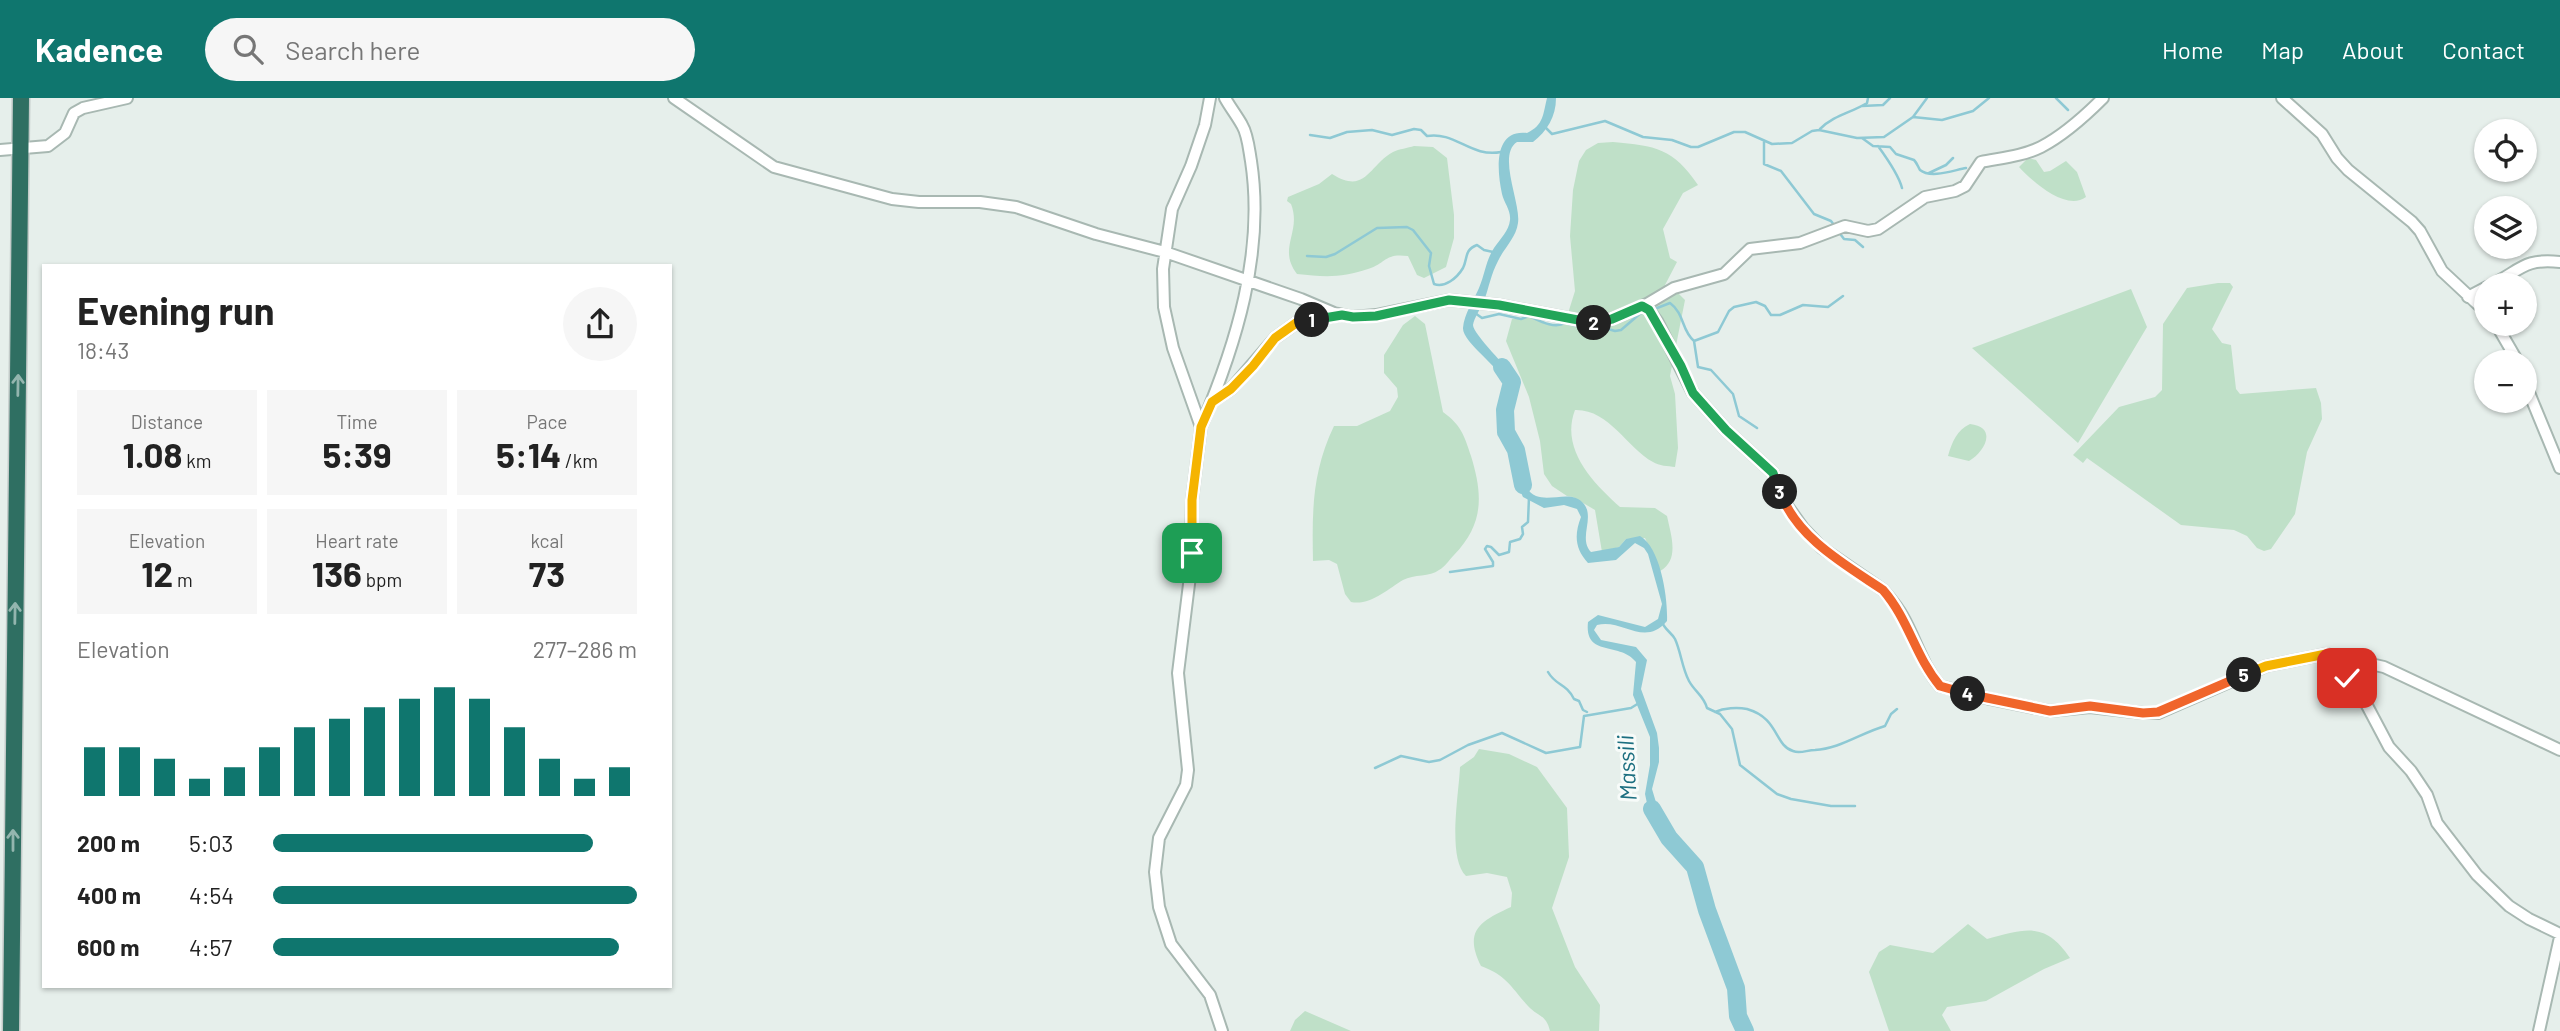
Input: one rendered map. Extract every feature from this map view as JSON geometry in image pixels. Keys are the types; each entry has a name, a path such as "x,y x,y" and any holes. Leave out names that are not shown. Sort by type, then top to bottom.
{"highway":[{"path":"11,1031 22,98"}],"street":[{"path":"0,150 48,146 65,133 75,113 83,108 127,98"},
{"path":"674,98 774,167 892,199 980,202 1016,207 1096,234 1165,252 1342,315 1376,316 1449,300 1499,305 1594,323 1612,319 1642,306 1674,288 1724,274 1750,249 1800,243 1845,226 1868,231 1878,229 1925,197 1955,191 1965,186 1981,162 2019,155 2041,147 2080,120 2103,98"},
{"path":"1201,427 1173,348 1164,307 1165,252 1172,209 1191,166 1205,125 1210,98"},
{"path":"1222,1031 1210,995 1171,944 1159,906 1155,872 1159,838 1186,785 1188,770 1178,673 1191,568 1192,500 1201,427 1236,330 1254,231 1254,183 1243,126 1225,98"},
{"path":"2282,98 2322,134 2348,170 2412,222 2420,231 2442,271 2474,302"},
{"path":"2510,273 2528,262 2560,262"},
{"path":"2468,297 2474,294"},
{"path":"1642,306 1649,310 1657,321 1693,393 1726,430 1773,473 1783,500 1803,528 1822,548 1883,590 1890,598 1903,617 1917,650 1940,686 2050,711 2090,706 2143,713 2158,712 2266,666 2326,654 2384,667 2560,750"},
{"path":"1212,402 1231,389 1275,338 1296,323 1342,315"},
{"path":"2537,412 2560,468"},
{"path":"2326,654 2362,696 2389,747 2412,771 2431,801 2437,823 2477,875 2509,906 2560,935 2539,1031"}],"green space":[{"path":"1598,143 1641,145 1662,151 1680,163 1698,185 1683,193 1663,229 1670,258 1677,262 1665,285 1685,300 1670,376 1675,394 1678,448 1675,467 1653,462 1608,422 1587,411 1575,410 1572,424 1572,438 1582,464 1610,498 1620,507 1655,508 1667,516 1672,554 1660,571 1645,538 1626,539 1619,547 1602,552 1595,510 1552,486 1544,474 1540,441 1529,397 1506,341 1512,319 1529,316 1544,323 1565,323 1575,291 1570,236 1573,190 1579,161 1586,150"},
{"path":"1414,146 1433,147 1447,158 1454,238 1446,267 1424,278 1417,275 1408,256 1400,255 1350,274 1297,274 1289,256 1294,214 1287,201 1288,197 1319,184 1332,174 1343,180 1360,180 1393,152"},
{"path":"2028,158 2036,160 2044,172 2066,161 2077,172 2086,197 2069,201 2050,193 2019,167"},
{"path":"2230,283 2233,287 2212,329 2222,343 2231,345 2236,389 2240,394 2316,388 2321,403 2322,419 2307,452 2295,514 2271,549 2264,551 2257,548 2247,536 2234,530 2181,525 2087,458 2083,463 2073,455 2119,407 2155,397 2162,390 2163,324 2187,288"},
{"path":"2131,289 2147,327 2078,443 1972,348"},
{"path":"1415,316 1425,324 1443,412 1461,431 1471,456 1479,496 1476,520 1464,543 1441,569 1403,580 1365,602 1351,602 1345,594 1337,564 1329,560 1313,561 1313,508 1317,476 1334,426 1357,426 1390,411 1398,397 1397,388 1384,373 1384,355 1403,325"},
{"path":"1970,424 1979,426 1986,435 1980,452 1969,461 1948,456 1956,437"},
{"path":"1479,749 1509,754 1537,767 1567,808 1569,857 1552,908 1575,967 1600,1005 1599,1031 1550,1031 1544,1019 1528,1006 1508,982 1481,966 1474,944 1475,935 1484,922 1511,907 1512,893 1507,877 1487,873 1466,876 1457,855 1455,840 1460,767 1474,757"},
{"path":"1968,924 1987,939 2024,931 2043,933 2061,946 2070,958 1986,1001 1947,1007 1942,1015 1951,1031 1889,1031 1869,972 1879,952 1890,945 1933,953"},
{"path":"1305,1011 1351,1031 1290,1031 1295,1020"}],"water":[{"path":"1547,98 1556,98 1552,117 1546,128 1533,142 1517,142 1511,148 1509,168 1518,223 1515,233 1500,256 1473,325 1516,379 1514,386 1508,386 1464,334 1463,328 1489,257 1510,220 1499,174 1503,144 1508,138 1527,133 1537,126"},
{"path":"1514,462 1521,469 1528,489 1536,496 1574,497 1584,504 1588,515 1586,541 1591,552 1619,547 1626,539 1640,536 1647,542 1658,562 1666,600 1667,621 1650,632 1606,624 1597,625 1594,630 1601,640 1636,647 1647,660 1641,689 1657,733 1659,748 1659,762 1652,789 1667,827 1660,832 1648,808 1645,794 1650,765 1650,737 1633,695 1636,662 1621,652 1597,645 1588,633 1588,622 1598,615 1645,627 1658,619 1662,604 1648,554 1635,543 1616,560 1588,563 1577,542 1581,517 1577,509 1564,505 1544,508 1523,497 1517,484"}],"waterway":[{"path":"1820,129 1831,120 1867,103 1868,98"},
{"path":"1862,106 1883,105 1890,98"},
{"path":"1913,117 1927,98"},
{"path":"1546,128 1552,134 1605,121 1643,137 1672,140 1691,147 1698,147 1734,132 1745,132 1772,144 1792,143 1812,131 1819,130 1857,138 1884,137 1913,117 1942,120 1973,111 1989,98"},
{"path":"2056,98 2068,110"},
{"path":"1310,135 1330,138 1347,132 1372,130 1392,135 1414,129 1421,130 1427,136 1446,137 1481,151 1501,152"},
{"path":"1862,138 1873,146 1890,147 1896,154 1914,160 1925,173 1936,174 1966,168"},
{"path":"1764,142 1764,164 1781,171 1814,214 1834,225"},
{"path":"1878,146 1902,188"},
{"path":"1929,173 1946,165 1953,158"},
{"path":"1307,256 1326,257 1335,254 1377,228 1407,227 1413,230 1431,253 1429,266 1434,284 1438,285 1457,275 1473,247 1477,245 1493,252"},
{"path":"1838,231 1844,239 1855,240 1863,247"},
{"path":"1652,310 1670,303 1694,341 1718,332 1734,307 1756,302 1765,306 1771,315 1780,315 1803,305 1828,307 1843,296"},
{"path":"1601,327 1621,330 1642,312"},
{"path":"1475,313 1482,318 1499,314 1521,319 1529,316 1552,325 1565,323 1594,328"},
{"path":"1694,341 1698,367 1711,370 1733,394 1739,416 1757,428"},
{"name":"Massili","path":"1502,367 1512,382 1505,410 1506,432 1516,450 1523,485"},
{"path":"1450,572 1493,566 1485,549 1487,546 1499,555 1509,552 1510,542 1520,539 1523,534 1522,527 1528,522 1529,497"},
{"path":"1662,622 1675,639 1691,685 1704,700 1707,708 1720,714 1732,729 1740,765 1777,794 1791,799 1831,806 1855,806"},
{"path":"1548,672 1587,712"},
{"path":"1375,768 1401,756 1429,762 1440,760 1468,745 1502,733 1546,753 1580,747 1584,716 1631,708 1639,703"},
{"path":"1715,712 1739,708 1757,713 1771,725 1787,748 1798,752 1833,747 1885,726 1897,709"},
{"name":"Massili","path":"1652,809 1669,838 1695,867 1707,910 1736,988 1738,1016 1745,1031"}],"route":[{"path":"1192,553 1192,500 1201,427 1212,402 1231,389 1275,338 1296,323 1342,315 1376,316 1449,300 1520,308 1594,323 1612,319 1642,306 1649,310 1657,321 1693,393 1726,430 1773,473 1783,500 1803,528 1822,548 1883,590 1890,598 1903,617 1932,677 1940,686 2050,711 2090,706 2143,713 2175,707 2199,693 2266,666 2307,657 2326,654 2347,678"}]}
